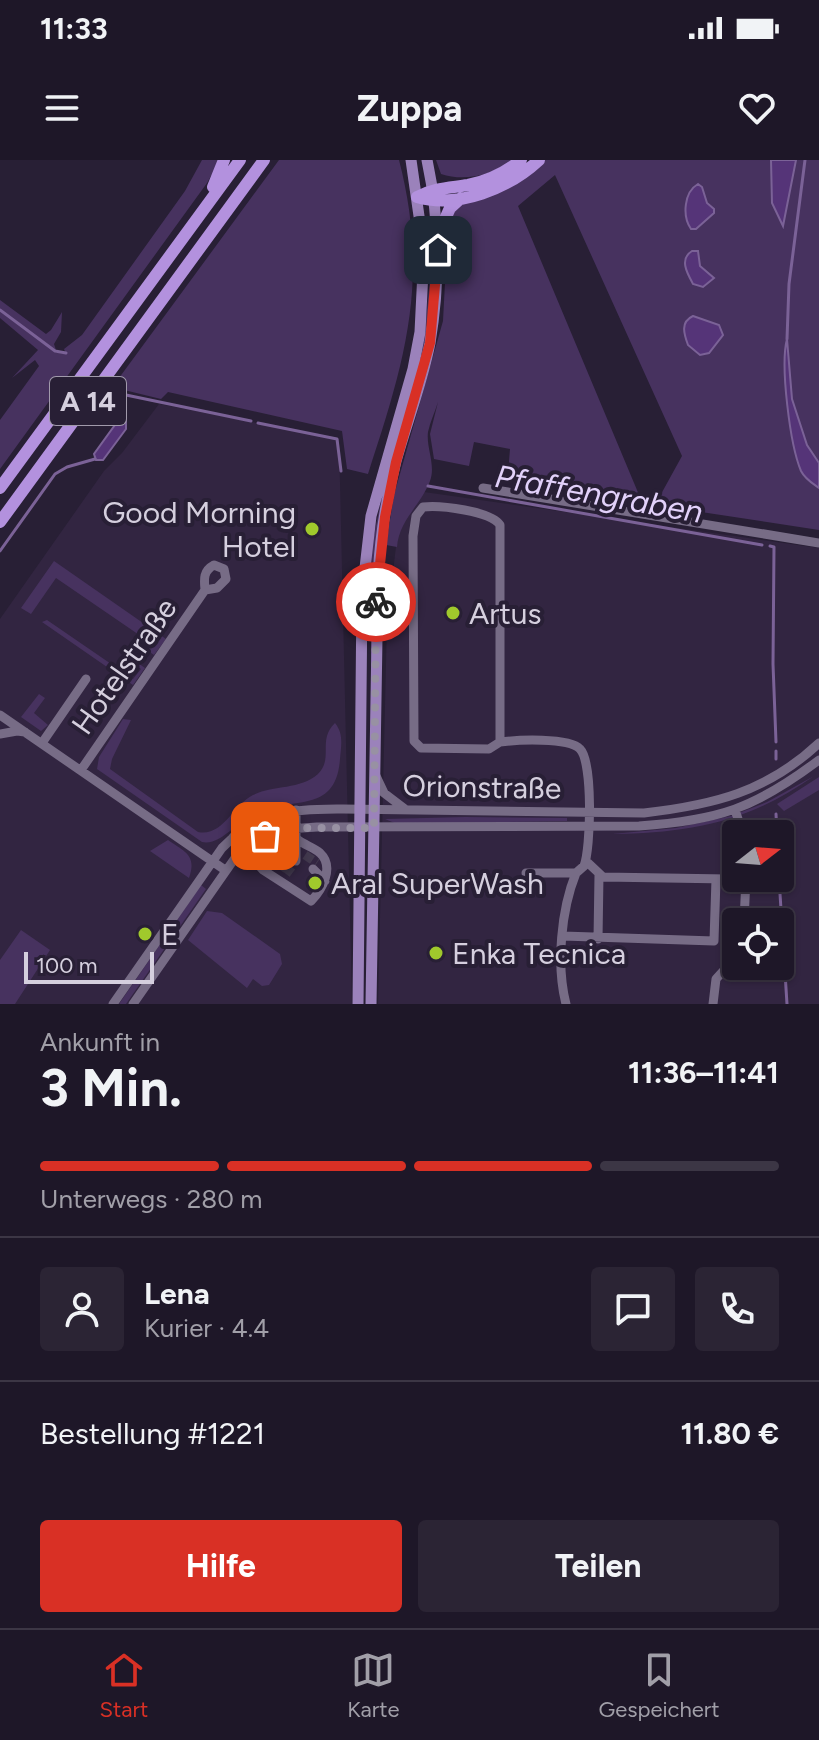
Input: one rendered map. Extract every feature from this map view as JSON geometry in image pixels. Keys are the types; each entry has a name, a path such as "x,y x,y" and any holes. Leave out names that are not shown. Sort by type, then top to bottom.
{"highway":[{"path":"203,210 224,160"},
{"name":"A 14","path":"0,488 240,160"},
{"name":"A 14","path":"0,522 264,160"},
{"path":"433,196 499,175 521,160"},
{"path":"417,197 463,197 507,184 539,160"},
{"path":"438,235 450,208 463,197"}],"main road":[{"path":"358,1004 365,556 379,481 413,369 420,332 424,251 411,160"},
{"path":"371,1004 379,556 396,462 430,343 435,302 438,235 427,160"}],"street":[{"path":"483,488 819,543"},
{"path":"423,507 490,516 500,525 500,742 489,749 421,748 414,741 413,536 416,516 423,507"},
{"name":"Hotelstraße","path":"81,770 205,590"},
{"path":"42,743 86,679"},
{"path":"0,715 225,870"},
{"path":"0,734 28,733"},
{"name":"Orionstraße","path":"500,742 566,742 578,747 585,759 589,813 586,861"},
{"name":"Orionstraße","path":"113,1004 212,861 233,837 267,816 296,810 359,809 644,813 718,801 745,792 815,747"},
{"path":"815,747 819,760"},
{"name":"Orionstraße","path":"244,849 269,834 297,828 639,826 692,821 735,810 772,794 819,760"},
{"path":"374,770 384,793 408,811"},
{"path":"233,837 308,901 313,900 326,878 323,855 297,853 296,810"},
{"path":"735,810 738,820"},
{"path":"133,1004 225,870 244,849"},
{"path":"566,1004 562,990 566,903 576,873 586,861 599,875 598,939"},
{"path":"315,866 322,867 326,878"},
{"path":"526,873 576,873"},
{"path":"599,875 722,879"},
{"path":"563,936 714,941 716,879"},
{"path":"713,1004 716,979 722,972"}],"shaded area":[{"path":"202,160 220,160 207,183 0,469 0,420 39,366 35,360 12,378 38,350 0,318 0,300 46,334 62,312 61,332 54,344 54,352 66,354 64,349 82,335 185,191"},
{"path":"279,160 399,160 408,203 413,282 402,357 368,474 347,469 342,431 168,392 161,399 120,389 119,378"},
{"path":"436,160 512,160 488,173 460,177 441,174"},
{"path":"541,160 819,160 819,530 655,505 682,456 555,175 518,206 642,502 508,473 510,449 474,442 469,466 434,459 430,434 438,402 428,432 432,469 430,481 402,529 397,547 386,545 394,495 443,321 448,226 456,208"},
{"path":"771,160 796,160 783,226 772,203"},
{"path":"698,184 714,213 696,229 691,229 686,218 687,198"},
{"path":"432,217 432,278 427,331 418,375 386,485 371,745 371,551 384,485 425,331 430,278 426,218"},
{"path":"692,251 698,251 700,266 714,278 703,287 693,284 687,271 686,258"},
{"path":"693,316 719,325 723,335 709,353 700,355 688,345 685,325"},
{"path":"787,339 792,399 807,445 819,463 819,488 801,471 793,443 785,385"},
{"path":"159,404 339,439 352,1004 0,1004 0,619 104,471 122,453"},
{"path":"120,418 126,420 126,429 103,460 96,460 94,454"},
{"path":"403,489 819,548 819,1004 378,1004 387,621"},
{"path":"54,561 166,639 154,655 144,648 148,641 56,578 31,614 21,608"},
{"path":"47,620 133,679 141,669 133,663 135,661 145,668 133,685 42,622"},
{"path":"39,694 45,698 34,713 48,725 41,731 21,717"},
{"path":"123,719 131,720 110,769 198,832 214,830 253,795 303,783 318,774 325,762 327,736 335,723 341,740 337,777 321,796 255,813 216,840 202,842 97,769 99,757"},
{"path":"814,776 766,804 718,822 667,831 612,834 676,828 731,816 767,802"},
{"path":"819,777 819,790 784,811 777,804"},
{"path":"567,818 567,821 397,824 385,819"},
{"path":"289,838 289,851 277,867 267,866 255,853 273,842"},
{"path":"168,840 188,855 191,864 189,878 150,851"},
{"path":"201,885 206,889 126,1004 119,1004"},
{"path":"207,911 222,913 280,954 282,964 269,985 262,986 253,979 247,988 188,940"},
{"path":"21,930 50,950 15,1004 0,1004 0,960"}],"waterway":[{"path":"787,339 789,284 805,160"},
{"name":"Pfaffengraben","path":"0,310 55,351 66,353"},
{"name":"Pfaffengraben","path":"126,395 251,421"},
{"name":"Pfaffengraben","path":"258,423 337,439 341,471"},
{"path":"0,551 55,474 95,459"},
{"name":"Pfaffengraben","path":"428,486 762,545"},
{"name":"Pfaffengraben","path":"770,546 774,547 776,742"},
{"name":"Pfaffengraben","path":"776,751 776,759"},
{"name":"Pfaffengraben","path":"776,814 776,820"},
{"name":"Pfaffengraben","path":"780,892 787,1004"}],"tunnel":[{"path":"305,855 317,863"},
{"path":"280,870 290,856"},
{"path":"286,874 296,861"}],"way so far":[{"path":"265,836 297,828 374,828 376,602"}],"place":[{"name":"Good Morning Hotel","path":"312,529"},
{"name":"Artus","path":"453,613"},
{"name":"Aral SuperWash","path":"315,883"},
{"name":"E","path":"145,934"},
{"name":"Enka Tecnica","path":"436,953"}],"route":[{"path":"376,602 379,556 396,462 430,343 438,250"}]}
